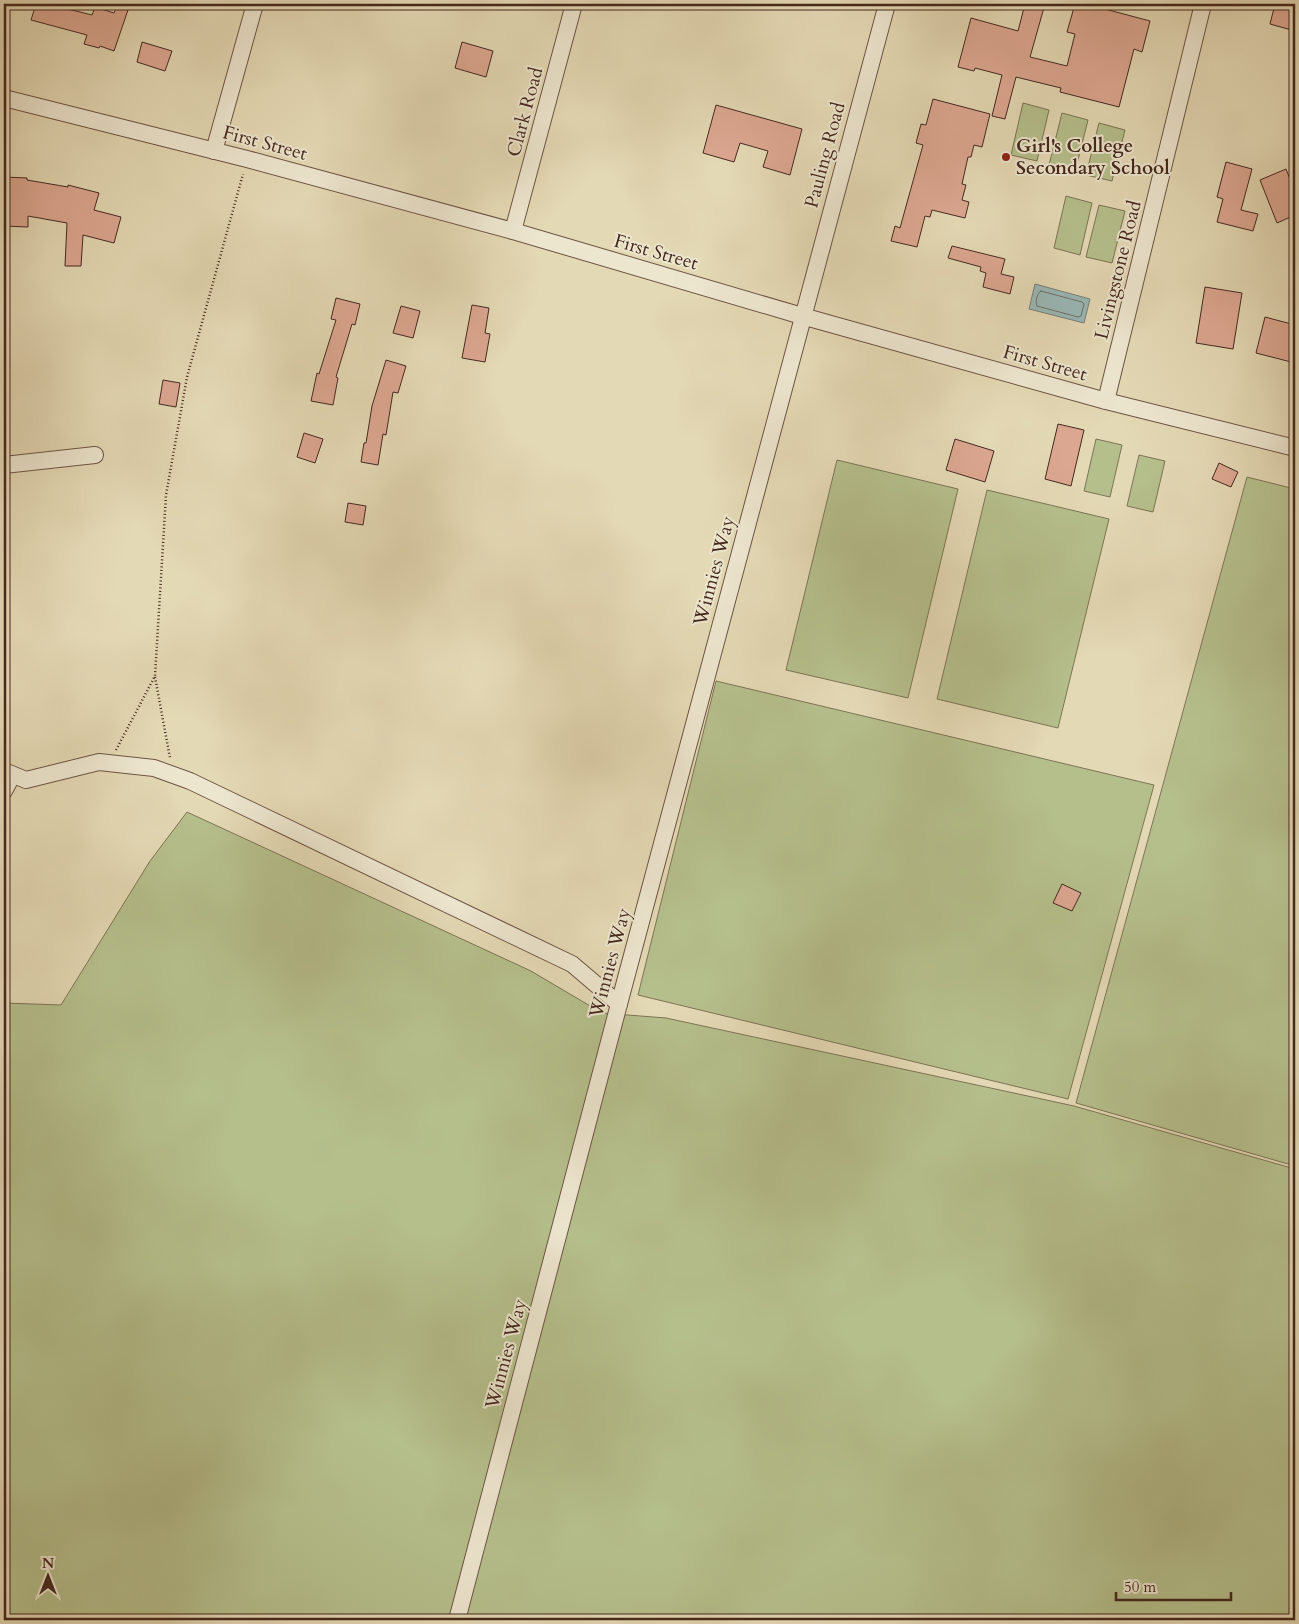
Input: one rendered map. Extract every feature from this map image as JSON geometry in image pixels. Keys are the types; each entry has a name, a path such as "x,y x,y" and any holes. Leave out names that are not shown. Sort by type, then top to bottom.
{"street":[{"path":"214,151 254,4"},
{"name":"Clark Road","path":"513,231 574,4"},
{"name":"Pauling Road","path":"802,316 887,4"},
{"name":"Livingstone Road","path":"1106,400 1203,4"},
{"name":"First Street","path":"4,98 247,158 513,231 802,316 1106,400 1295,448"},
{"name":"Winnies Way","path":"457,1620 802,316"},
{"path":"4,464 95,455"},
{"path":"4,791 8,774 26,780 99,762 154,768 173,774 572,964 619,1004"}],"path":[{"path":"173,774 155,676 166,495 187,377 247,158"},
{"path":"110,763 155,676"}],"green space":[{"path":"1023,103 1049,110 1037,161 1011,155"},
{"path":"1062,113 1088,120 1075,172 1049,165"},
{"path":"1099,123 1125,130 1112,181 1086,175"},
{"path":"1066,196 1092,203 1080,255 1054,248"},
{"path":"1099,205 1125,211 1112,263 1086,257"},
{"path":"1096,439 1122,445 1110,497 1084,491"},
{"path":"1139,455 1165,461 1153,512 1127,506"},
{"path":"837,460 958,489 908,698 786,670"},
{"path":"1247,477 1295,489 1295,1166 1076,1103"},
{"path":"987,490 1109,519 1058,728 937,699"},
{"path":"716,681 1154,785 1068,1099 638,995"},
{"path":"187,812 531,971 602,1013 666,1018 1074,1106 1295,1169 1295,1620 4,1620 4,1003 61,1005 150,861"}],"water":[{"path":"1035,284 1090,299 1084,323 1029,309"}],"building":[{"path":"36,4 48,4 92,15 95,7 114,13 118,4 130,4 114,51 100,46 99,48 84,44 87,35 31,20"},
{"path":"1025,4 1045,4 1030,57 1067,66 1075,34 1067,32 1075,4 1086,4 1150,21 1142,52 1134,49 1119,107 1060,92 1061,88 1016,77 1005,119 992,116 1002,75 975,68 974,71 958,67 971,18 1018,31"},
{"path":"1275,4 1295,6 1295,31 1270,24"},
{"path":"142,42 172,51 165,71 137,62"},
{"path":"462,42 493,51 486,77 455,68"},
{"path":"933,99 990,114 982,147 974,145 971,157 968,157 962,184 966,185 962,200 969,202 965,218 932,210 930,217 925,216 917,247 891,241 895,226 900,228 923,145 916,143 921,124 926,125"},
{"path":"716,105 802,129 790,175 763,167 768,151 740,143 734,162 703,153"},
{"path":"1226,162 1252,169 1241,210 1258,214 1253,231 1217,222 1223,199 1217,197"},
{"path":"1286,169 1295,192 1295,215 1277,223 1260,180"},
{"path":"4,177 27,178 27,180 68,187 68,185 99,193 94,210 121,217 114,243 83,235 81,266 65,266 67,223 28,216 28,227 4,226"},
{"path":"952,246 1005,259 1001,274 1014,277 1010,294 983,287 986,273 980,271 981,267 948,258"},
{"path":"1205,287 1242,293 1233,349 1196,343"},
{"path":"336,298 360,304 355,325 352,324 336,377 338,378 333,405 311,401 317,373 319,374 336,320 331,319"},
{"path":"472,305 489,308 485,333 490,334 485,362 462,358"},
{"path":"401,306 420,311 413,338 393,333"},
{"path":"1265,317 1295,325 1295,363 1256,353"},
{"path":"386,360 406,366 398,393 393,392 386,435 383,434 378,465 361,462 372,406"},
{"path":"163,380 180,383 176,407 159,404"},
{"path":"1058,424 1084,430 1071,486 1045,479"},
{"path":"304,433 323,439 315,463 297,457"},
{"path":"955,439 994,451 985,482 946,470"},
{"path":"1219,463 1238,472 1231,487 1212,479"},
{"path":"348,503 366,506 363,525 345,522"},
{"path":"1062,884 1081,893 1072,911 1053,903"}],"place":[{"name":"Girl's College Secondary School","path":"1006,157"}]}
